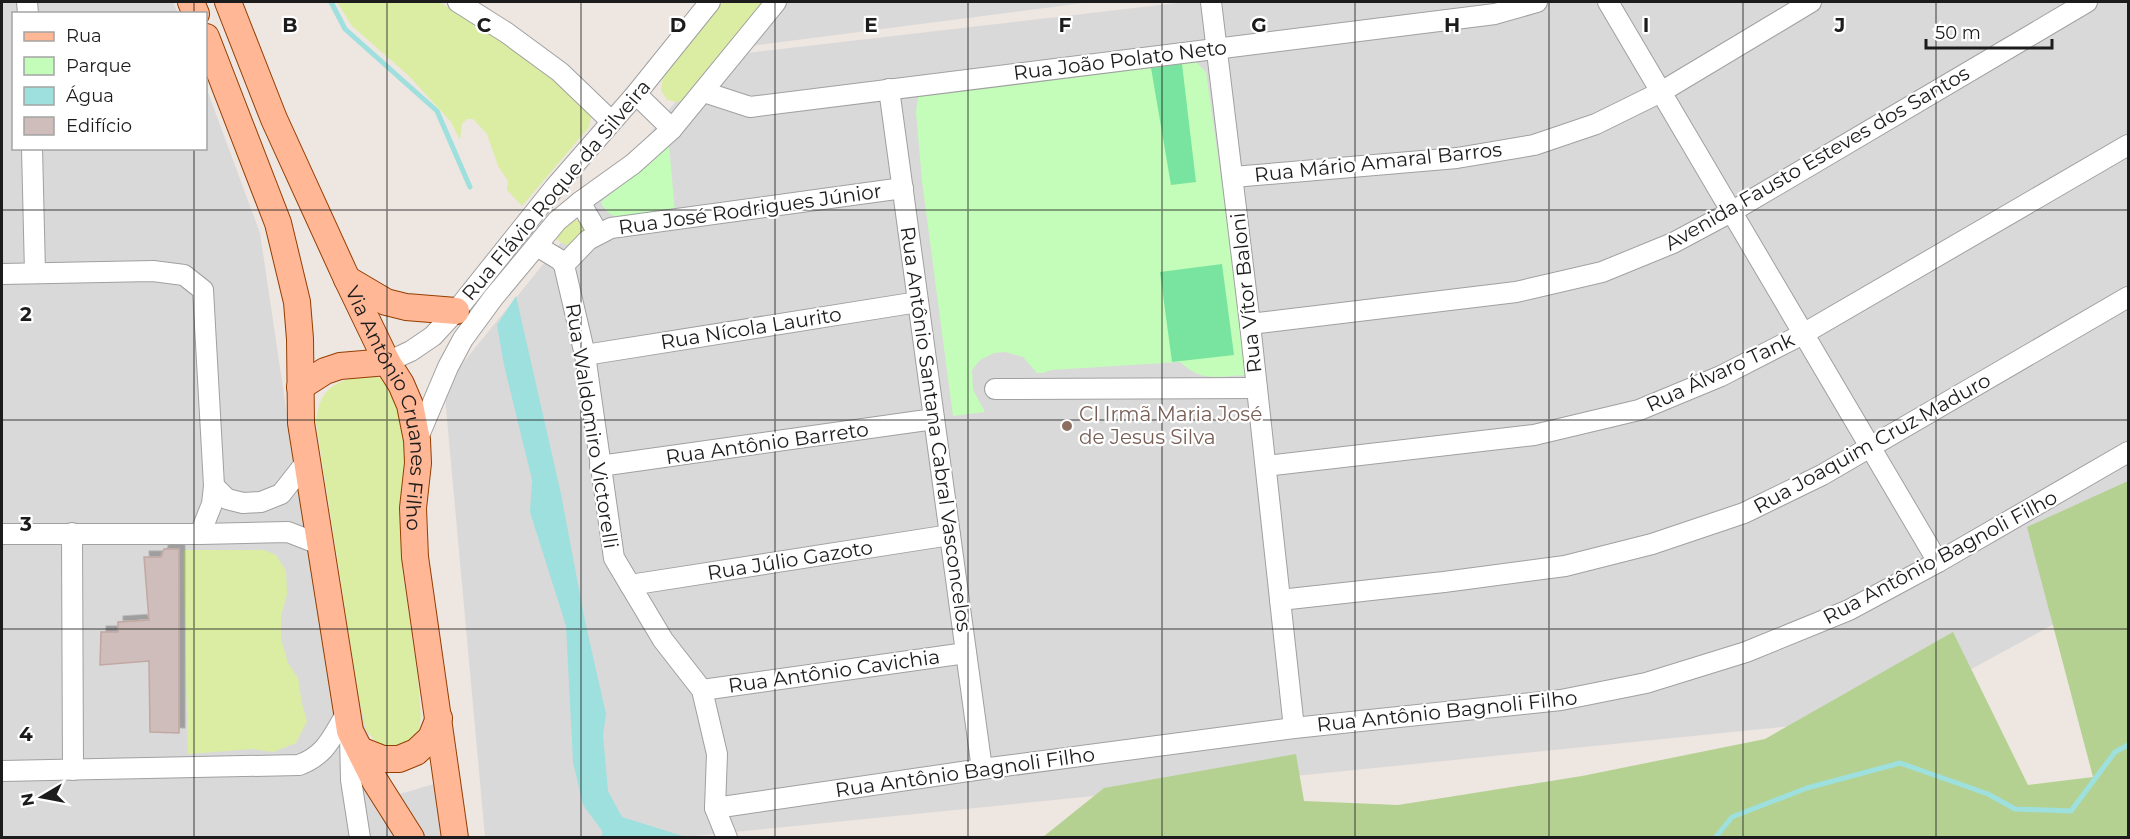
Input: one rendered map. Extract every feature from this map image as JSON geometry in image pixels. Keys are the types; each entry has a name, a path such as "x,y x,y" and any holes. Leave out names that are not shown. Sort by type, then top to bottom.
{"main road":[{"name":"Via Antônio Cruanes Filho","path":"228,2 274,119 347,279 410,405 417,440 418,463 413,508 415,557 454,837"},
{"path":"207,40 278,224 297,302 301,423 319,544 352,732 375,781 411,837"},
{"path":"347,279 387,302 406,307 456,311"},
{"path":"300,387 325,371 340,366 387,362"},
{"path":"352,732 382,759 399,759 416,752 431,738 439,718"}],"street":[{"path":"458,2 507,33 560,72 611,121"},
{"name":"Rua Flávio Roque da Silveira","path":"387,362 411,351 433,336 456,311 555,187 636,94 710,2"},
{"name":"Rua Flávio Roque da Silveira","path":"417,440 448,367 463,339 493,298 557,221 580,201 633,164 672,129 776,2"},
{"name":"Rua Vítor Baloni","path":"1211,2 1250,324 1294,728"},
{"name":"Rua João Polato Neto","path":"704,92 750,106 1495,14 1537,2"},
{"path":"1608,2 1938,562"},
{"name":"Rua Mário Amaral Barros","path":"1233,177 1457,158 1534,145 1596,124 1661,92 1811,2"},
{"name":"Avenida Fausto Esteves dos Santos","path":"1250,324 1516,292 1602,272 1673,243 1731,212 2087,2"},
{"name":"Rua Antônio Santana Cabral Vasconcelos","path":"889,89 982,769"},
{"path":"636,94 672,129"},
{"name":"Rua Álvaro Tank","path":"1266,466 1534,435 1639,410 1721,376 1803,334 2128,145"},
{"path":"32,150 35,273"},
{"name":"Rua José Rodrigues Júnior","path":"564,265 588,240 612,228 903,188"},
{"name":"Rua José Rodrigues Júnior","path":"580,201 598,234"},
{"path":"537,246 564,265"},
{"name":"Rua Waldomiro Victorelli","path":"564,265 585,355 614,558 663,640 702,690 717,754 716,808"},
{"path":"2,274 153,271 184,275 203,290 214,486 212,504 200,534"},
{"name":"Rua Joaquim Cruz Maduro","path":"1280,600 1565,566 1641,547 1744,513 1822,475 2128,297"},
{"name":"Rua Nícola Laurito","path":"585,355 918,302"},
{"path":"995,389 1257,388"},
{"name":"Rua Antônio Barreto","path":"600,466 934,419"},
{"name":"Rua Antônio Bagnoli Filho","path":"716,808 982,769 1294,728 1562,700 1647,683 1746,652 1849,610 1938,562 2128,452"},
{"path":"214,486 227,499 243,503 261,502 281,494 307,461"},
{"path":"2,534 288,532 319,544"},
{"path":"72,533 73,770"},
{"name":"Rua Júlio Gazoto","path":"630,585 950,535"},
{"name":"Rua Antônio Cavichia","path":"702,690 966,652"},
{"path":"2,771 299,765 315,759 328,745 352,732 351,780 360,837"},
{"path":"716,808 727,837"}],"shaded area":[{"path":"2,2 173,2 178,12 12,12 12,150 207,150 207,90 260,233 294,462 397,837 2,838"},
{"path":"752,2 1091,2 711,51"},
{"path":"1186,2 2128,2 2128,584 1883,717 685,837 485,837 444,386 712,57"},
{"path":"458,777 463,837 408,837 393,796"}],"green space":[{"path":"337,2 439,2 540,64 588,107 591,117 589,127 522,206 507,190 508,181 498,166 487,134 473,119 467,119 462,124 460,140 451,122 409,76 352,26"},
{"path":"722,2 765,2 687,99 677,102 667,100 661,90 663,76"},
{"path":"1191,57 1206,72 1247,375 1203,376 1188,369 1180,362 1051,370 1037,373 1023,357 1005,352 994,353 980,360 972,370 973,390 985,412 953,416 922,181 916,112 918,97 930,87"},
{"path":"1182,64 1196,182 1171,185 1151,68"},
{"path":"669,146 675,212 644,218 623,219 606,211 601,202"},
{"path":"575,220 582,221 584,229 577,240 571,245 554,238"},
{"path":"1222,264 1234,355 1172,362 1160,272"},
{"path":"365,375 381,378 398,390 410,429 404,462 400,525 403,575 418,678 421,717 418,733 409,744 393,748 377,743 366,730 316,422 321,401 330,388"},
{"path":"2128,481 2128,837 1043,837 1104,788 1296,754 1304,801 1398,805 1582,776 1765,739 1953,632 2028,785 2093,777 2027,527"},
{"path":"183,550 264,550 276,555 286,571 287,594 281,616 281,639 288,663 298,678 307,721 296,743 273,752 253,749 188,754"}],"water":[{"path":"516,296 561,494 585,621 606,714 603,735 608,791 622,817 686,837 601,837 603,832 583,805 573,762 566,626 530,512 532,480 504,365 497,325"}],"building":[{"path":"164,549 179,549 179,733 150,732 149,661 100,665 101,632 118,632 118,622 149,620 144,557 161,557"}],"waterway":[{"path":"331,2 345,29 437,111 470,187"},
{"path":"1715,838 1732,817 1807,788 1900,763 1988,794 2015,809 2071,811 2115,752 2128,745"}],"place":[{"name":"CI Irmã Maria José de Jesus Silva","path":"1067,426"}]}
